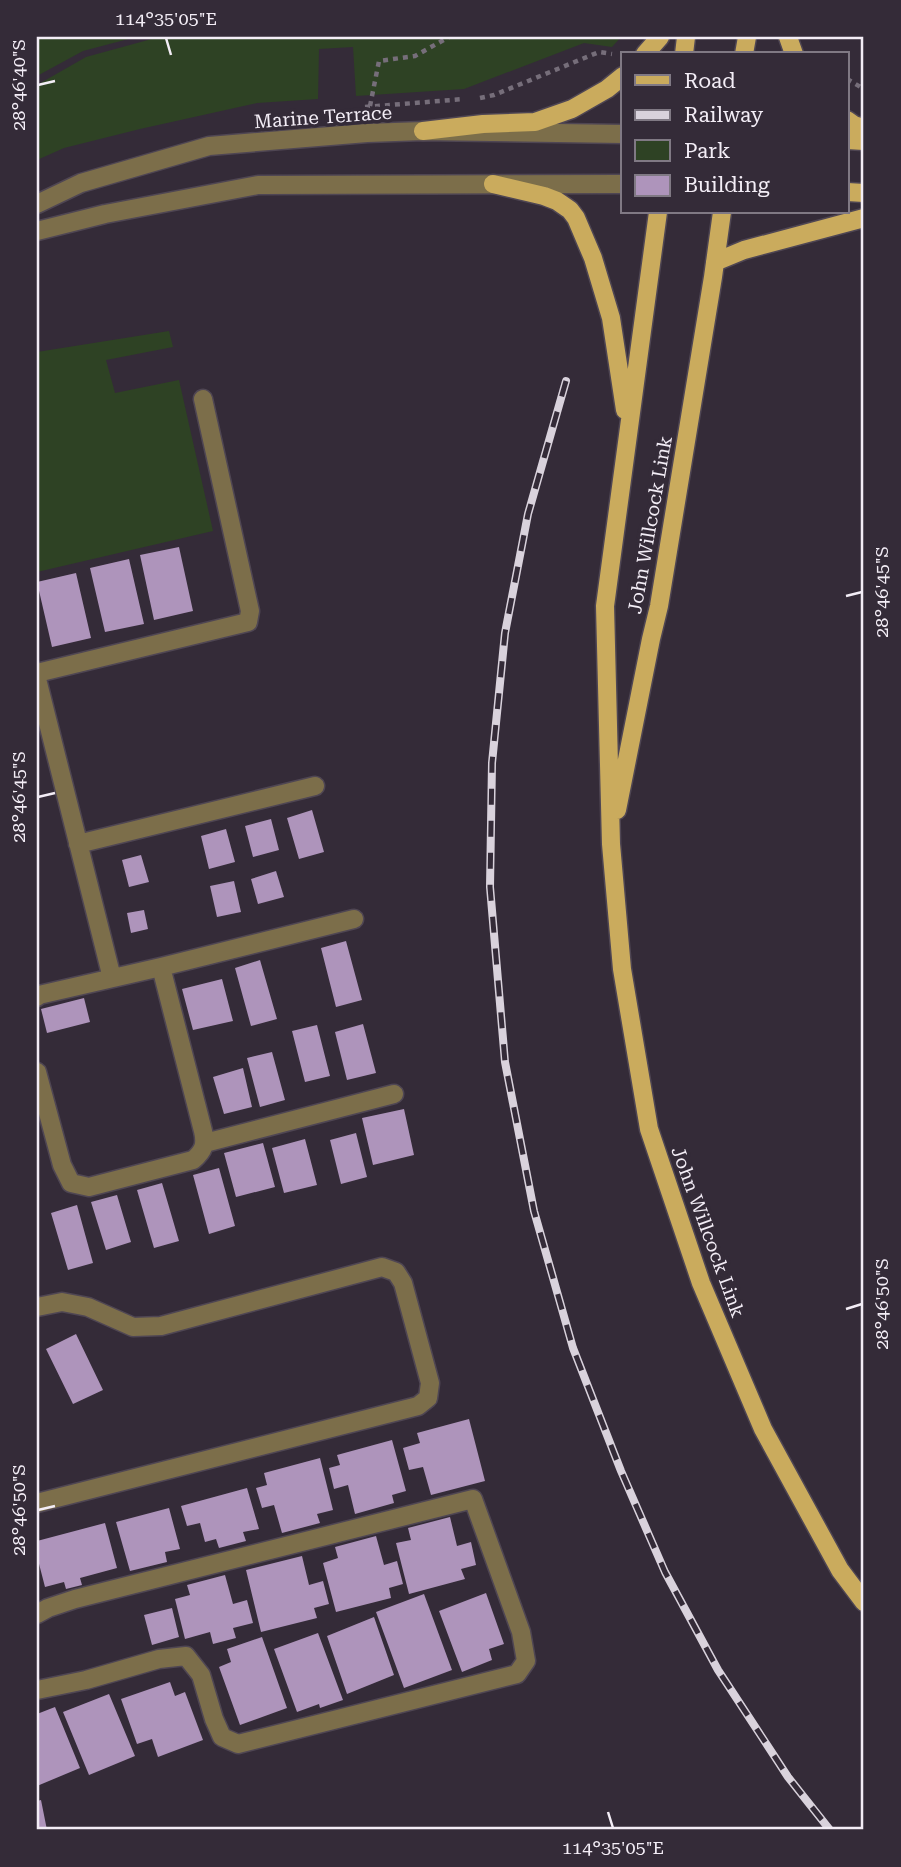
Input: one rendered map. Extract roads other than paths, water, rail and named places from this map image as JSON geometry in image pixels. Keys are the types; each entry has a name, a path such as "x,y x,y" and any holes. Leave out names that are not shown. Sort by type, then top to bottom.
{"main road":[{"path":"647,52 660,37"},
{"path":"423,131 483,124 535,122 572,109 621,78"},
{"path":"848,121 864,128"},
{"path":"493,184 544,196 563,205 576,218 593,258 611,318 629,434"},
{"name":"John Willcock Link","path":"658,214 605,606 611,844 622,969 649,1129 701,1283 763,1429 840,1570 864,1602"},
{"name":"John Willcock Link","path":"611,844 659,606 722,214"},
{"path":"715,262 744,250 864,218"}],"street":[{"name":"Marine Terrace","path":"37,204 81,183 209,146 423,131 621,134"},
{"path":"37,231 105,214 258,185 621,184"},
{"path":"37,673 248,622 250,611 203,399"},
{"path":"37,679 112,978"},
{"path":"78,844 315,786"},
{"path":"37,997 354,919"},
{"path":"37,1072 62,1165 71,1183 89,1186 193,1160 201,1154 205,1143 161,967"},
{"path":"205,1143 394,1094"},
{"path":"37,1307 62,1302 88,1307 133,1327 162,1326 382,1267 396,1272 403,1283 430,1383 428,1398 418,1406 37,1503"},
{"path":"37,1614 75,1600 473,1499 521,1632 526,1661 517,1674 238,1744 222,1737 201,1675 186,1656 159,1659 86,1680 37,1690"}],"railway":[{"path":"566,381 528,514 505,633 492,763 490,887 505,1062 534,1211 573,1348 621,1471 665,1572 718,1670 788,1777 830,1830"}]}
